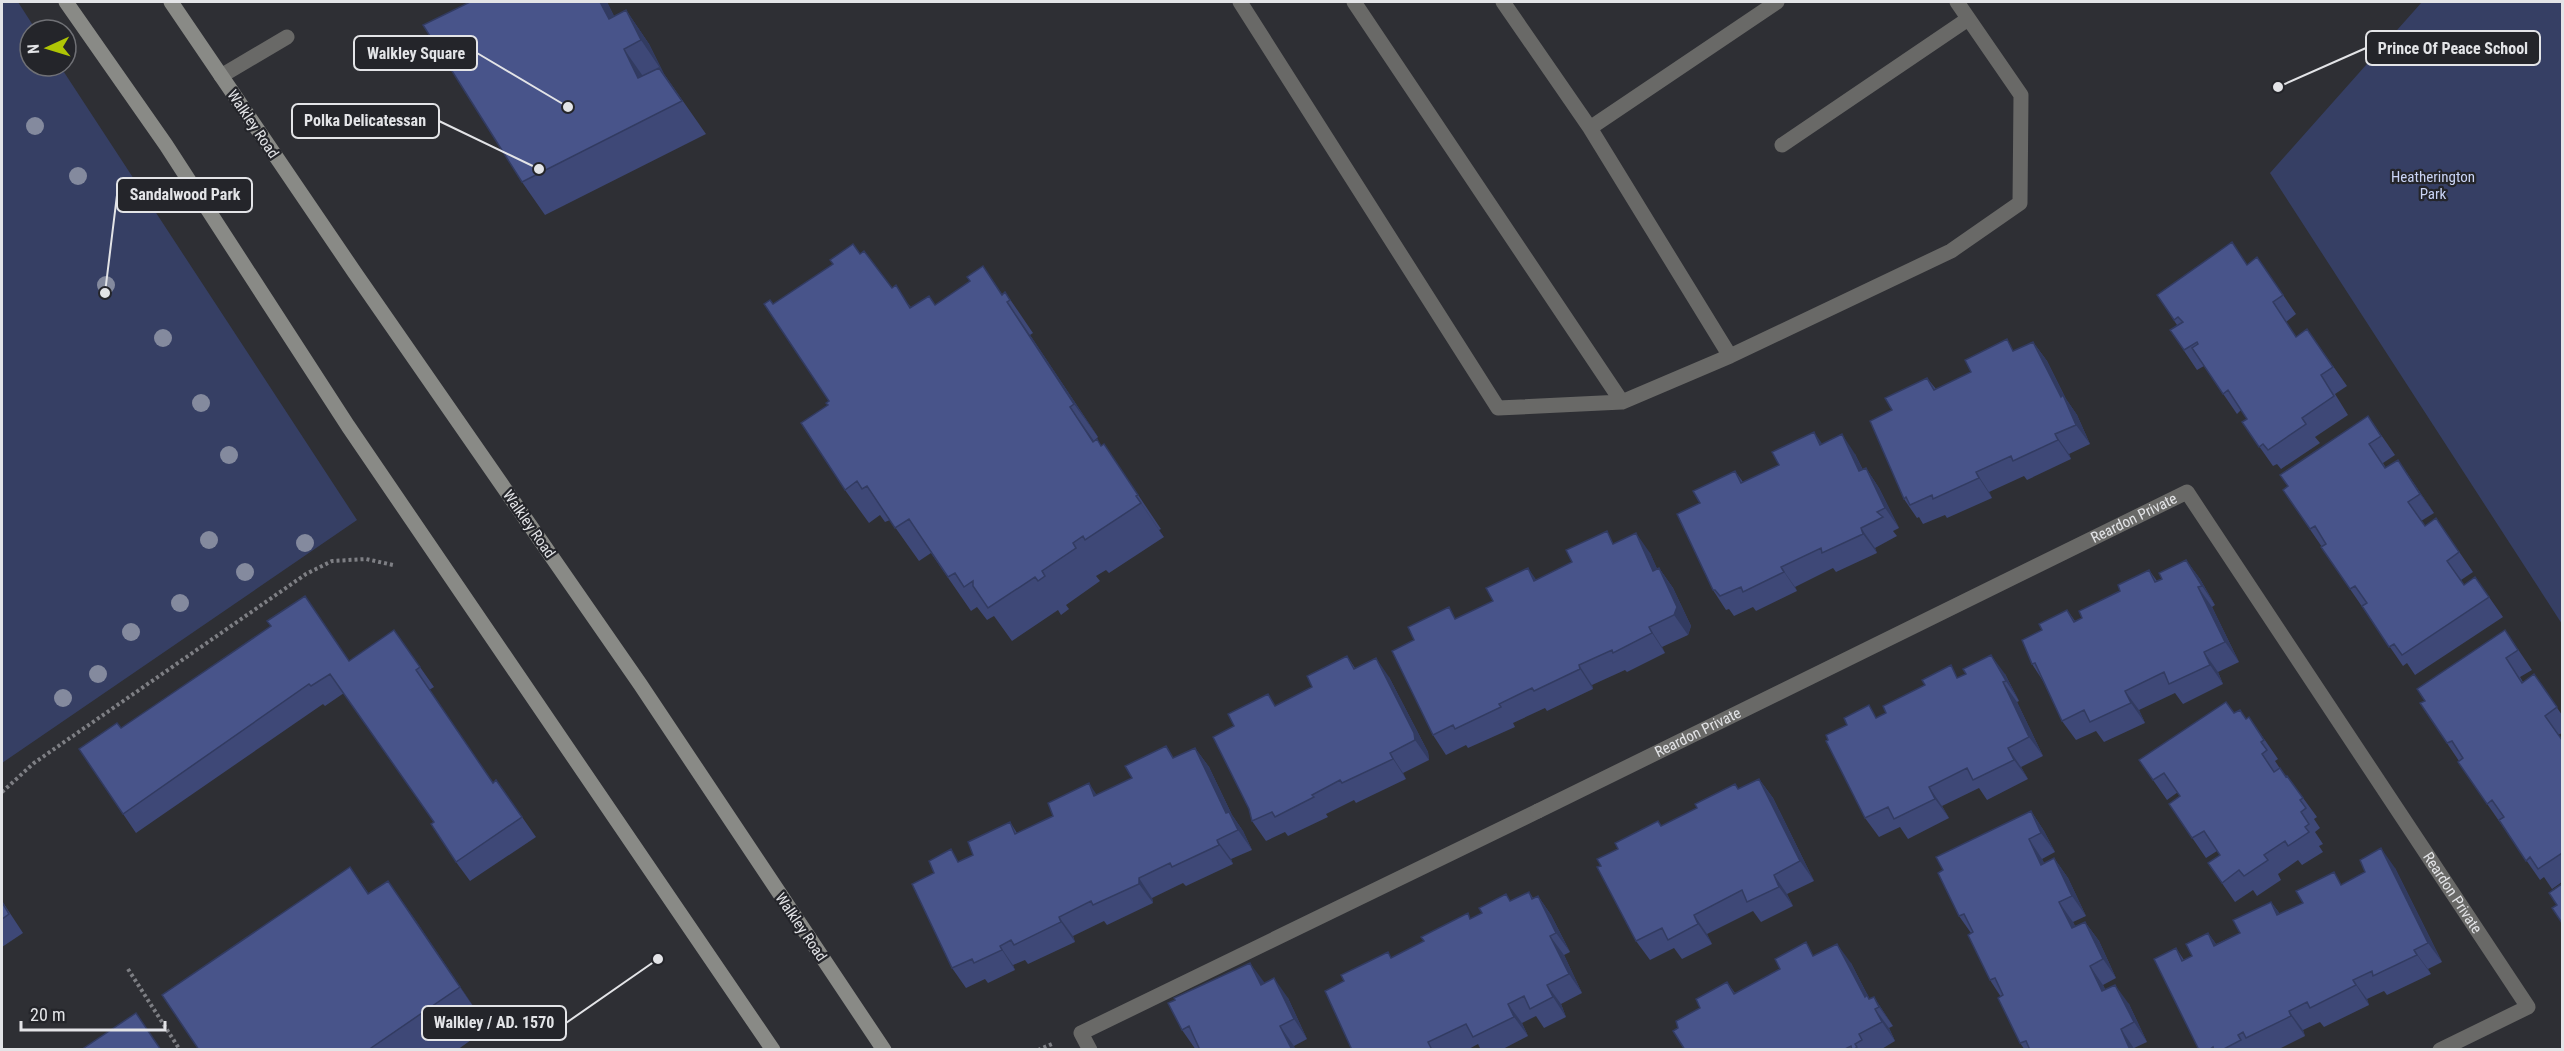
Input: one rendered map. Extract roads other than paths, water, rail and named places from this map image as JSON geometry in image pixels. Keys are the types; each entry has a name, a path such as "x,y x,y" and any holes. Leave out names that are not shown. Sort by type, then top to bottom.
{"main road":[{"path":"66,2 172,155 348,426 773,1050"},
{"name":"Walkley Road","path":"171,2 355,273 640,684 884,1050"}],"street":[{"path":"1240,2 1498,408 1622,402 1730,356 1951,251 2020,203 2021,95 1957,2"},
{"path":"1354,2 1622,402"},
{"path":"1503,2 1590,128 1730,356"},
{"path":"1590,128 1777,2"},
{"path":"1782,145 1968,19"},
{"path":"221,76 287,37"},
{"name":"Reardon Private","path":"1089,1050 1081,1033 2187,492 2528,1007 2440,1050"}],"place":[{"name":"Prince Of Peace School","path":"2278,87"},
{"name":"Walkley Square","path":"568,107"},
{"name":"Polka Delicatessan","path":"539,169"},
{"name":"Sandalwood Park","path":"105,293"},
{"name":"Walkley / AD. 1570","path":"658,959"}],"park label":[{"name":"Heatherington Park","path":"2433,186"}]}
